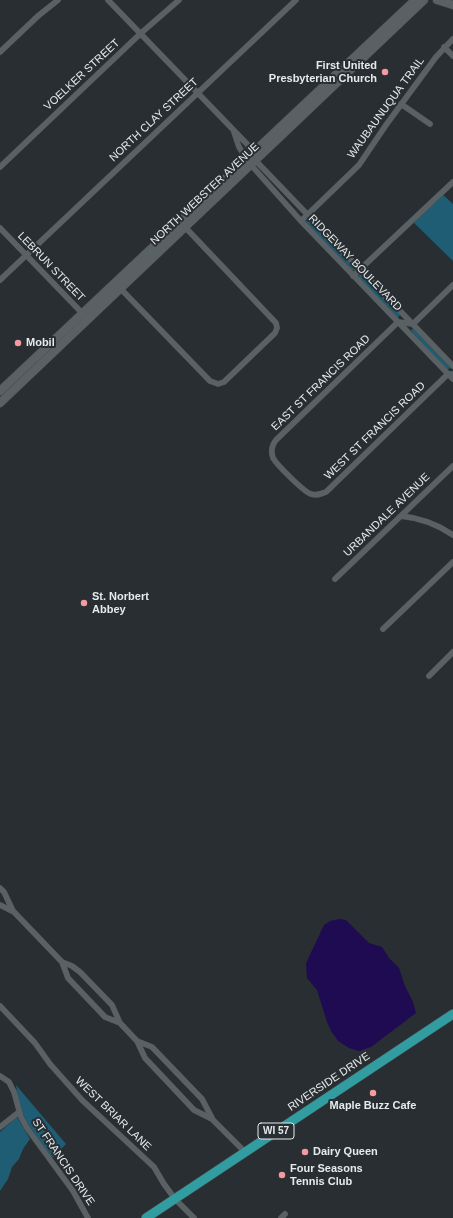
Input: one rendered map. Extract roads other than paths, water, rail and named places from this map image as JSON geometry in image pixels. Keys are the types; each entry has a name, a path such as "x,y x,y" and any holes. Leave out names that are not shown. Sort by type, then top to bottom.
{"main road":[{"path":"437,0 453,5"},
{"name":"NORTH WEBSTER AVENUE","path":"1,389 180,221 251,160 422,1"},
{"name":"NORTH WEBSTER AVENUE","path":"0,404 186,228 251,160"},
{"name":"RIVERSIDE DRIVE","path":"146,1218 453,1014"}],"street":[{"path":"0,52 38,16 58,0"},
{"path":"108,0 247,144 251,160"},
{"name":"VOELKER STREET","path":"0,167 140,34 179,0"},
{"name":"NORTH CLAY STREET","path":"0,280 296,0"},
{"name":"WAUBAUNUQUA TRAIL","path":"301,221 359,165 401,104 444,47 453,39"},
{"path":"444,47 453,56"},
{"path":"401,104 430,124"},
{"name":"RIDGEWAY BOULEVARD","path":"251,160 360,269 453,366"},
{"name":"RIDGEWAY BOULEVARD","path":"251,160 301,221 398,322 451,374 453,379"},
{"path":"353,276 453,182"},
{"path":"114,283 212,382 218,384 224,382 275,333 277,328 276,323 180,221"},
{"name":"LEBRUN STREET","path":"0,228 88,320"},
{"path":"398,322 413,324 453,285"},
{"name":"EAST ST FRANCIS ROAD","path":"277,463 272,452 272,446 276,440 398,322"},
{"name":"WEST ST FRANCIS ROAD","path":"277,463 305,491 314,495 326,492 451,374"},
{"path":"1,389 8,395"},
{"name":"URBANDALE AVENUE","path":"335,579 453,466"},
{"path":"401,516 426,520 453,536"},
{"path":"383,629 453,562"},
{"path":"429,676 453,652"},
{"path":"0,888 4,892 14,912 62,962 68,978 105,1017 120,1023"},
{"path":"0,905 14,912"},
{"path":"62,962 72,966 80,972 112,1004 120,1023 138,1041 152,1047 157,1052 202,1099 212,1119 245,1152"},
{"name":"WEST BRIAR LANE","path":"0,1006 35,1043 50,1064 82,1100 154,1167 175,1199 194,1218"},
{"path":"138,1041 145,1058 194,1110 212,1119"},
{"name":"ST FRANCIS DRIVE","path":"0,1076 9,1082 14,1092 19,1112 26,1128 73,1191 88,1218"},
{"path":"0,1127 19,1112"}],"place":[{"name":"First United Presbyterian Church","path":"385,72"},
{"name":"Mobil","path":"18,343"},
{"name":"St. Norbert Abbey","path":"84,603"},
{"name":"Maple Buzz Cafe","path":"373,1093"},
{"name":"Dairy Queen","path":"305,1152"},
{"name":"Four Seasons Tennis Club","path":"282,1175"}]}
